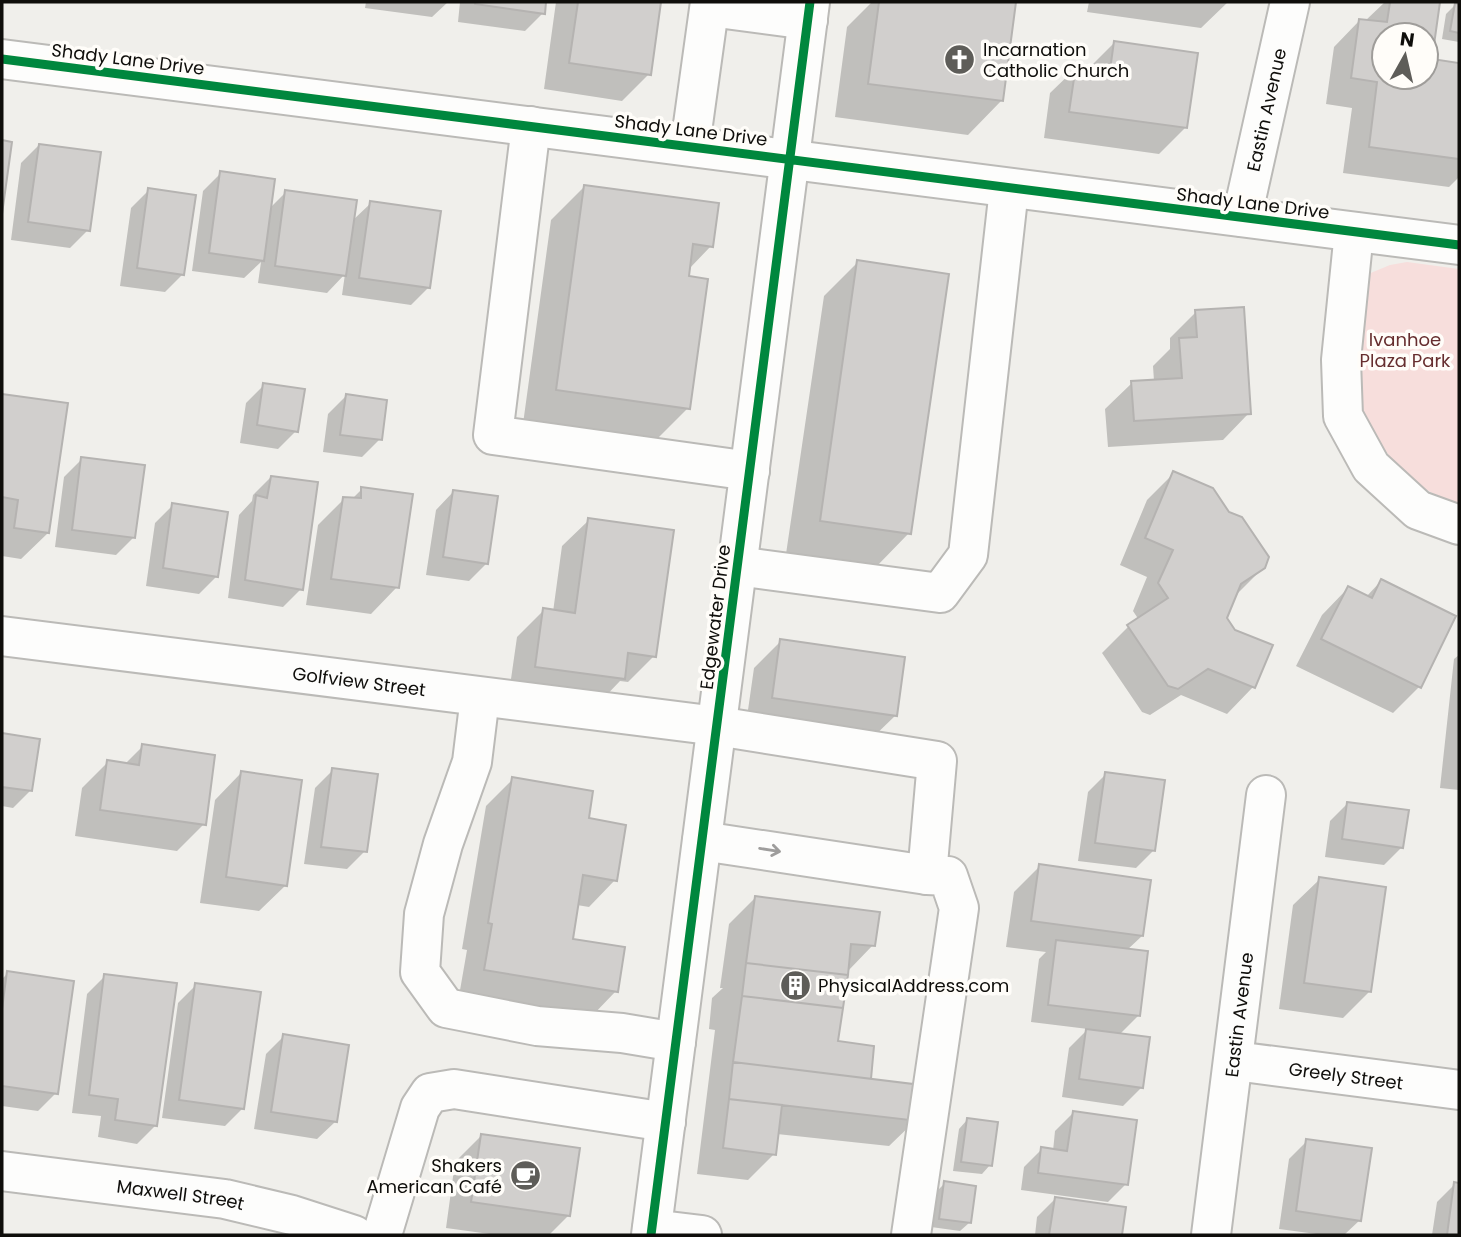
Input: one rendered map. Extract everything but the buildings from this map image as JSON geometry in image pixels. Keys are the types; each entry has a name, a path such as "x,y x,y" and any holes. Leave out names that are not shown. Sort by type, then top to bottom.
{"street":[{"name":"Eastin Avenue","path":"1242,217 1290,2"},
{"path":"690,146 710,5 809,11"},
{"name":"Edgewater Drive","path":"652,1232 809,11"},
{"name":"Shady Lane Drive","path":"2,59 1459,245"},
{"path":"531,126 493,435 750,471"},
{"path":"737,566 940,593 968,555 1009,188"},
{"path":"1354,232 1341,360 1343,416 1371,467 1418,510 1459,525"},
{"name":"Golfview Street","path":"2,636 717,726 937,761 927,875"},
{"path":"480,697 472,762 443,844 424,914 420,972 446,1008 537,1026 622,1033 676,1042"},
{"name":"Eastin Avenue","path":"1211,1235 1266,795"},
{"path":"702,841 948,876 959,908 911,1235"},
{"name":"Greely Street","path":"1234,1061 1459,1090"},
{"path":"382,1235 420,1108 430,1093 454,1089 666,1122"},
{"name":"Maxwell Street","path":"2,1171 225,1199 292,1215 355,1235"},
{"path":"652,1232 702,1235"}],"green space":[{"name":"Ivanhoe Plaza Park","path":"1407,262 1459,269 1459,503 1442,499 1396,466 1359,411 1361,277 1390,265"}],"cycle path":[{"path":"651,1235 810,2"},
{"path":"2,59 1459,245"}],"place":[{"name":"Incarnation Catholic Church","path":"960,59"},
{"name":"PhysicalAddress.com","path":"795,985"},
{"name":"Shakers American Café","path":"525,1175"}]}
